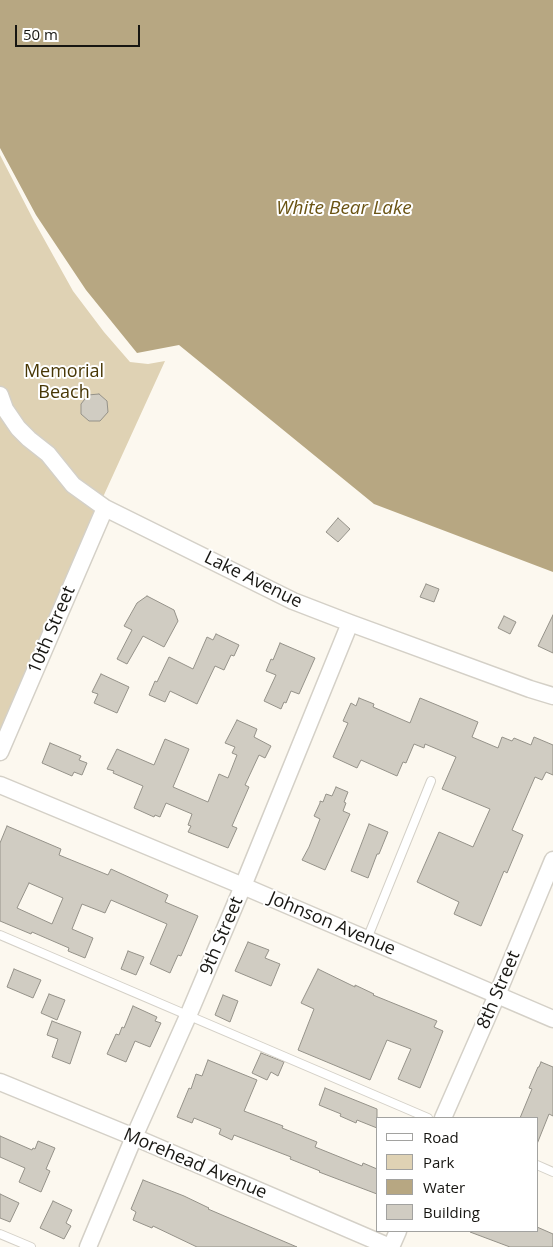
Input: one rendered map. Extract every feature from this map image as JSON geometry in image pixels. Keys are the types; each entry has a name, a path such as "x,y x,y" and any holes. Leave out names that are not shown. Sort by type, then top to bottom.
{"street":[{"name":"Lake Avenue","path":"0,395 5,408 18,428 48,454 73,485 105,508 293,601 350,624 553,696"},
{"name":"10th Street","path":"0,752 105,508"},
{"name":"9th Street","path":"88,1247 243,886 350,624"},
{"name":"Johnson Avenue","path":"0,785 243,886 553,1019"},
{"name":"8th Street","path":"443,1117 553,860"},
{"name":"Morehead Avenue","path":"0,1082 391,1247"},
{"path":"391,1247 398,1232"}],"lane":[{"path":"367,939 431,781"},
{"path":"0,935 426,1117"},
{"path":"538,1165 553,1172"},
{"path":"0,1234 30,1247"}],"green space":[{"name":"Memorial Beach","path":"0,155 73,291 104,332 130,362 148,364 165,361 93,519 0,743"}],"water":[{"name":"White Bear Lake","path":"0,0 553,0 553,572 374,504 179,345 137,353 86,290 36,215 0,148"}],"building":[{"path":"99,394 107,401 108,412 100,421 89,421 81,414 81,404 88,395"},
{"path":"338,518 350,529 338,542 326,532"},
{"path":"426,584 439,589 434,602 420,597"},
{"path":"147,596 174,610 178,621 164,647 143,636 127,664 117,659 132,630 124,626 137,603"},
{"path":"553,615 553,653 538,646"},
{"path":"504,616 516,622 510,634 498,628"},
{"path":"216,634 239,645 234,656 231,655 224,670 215,666 197,704 170,691 165,702 149,695 169,657 193,669 207,637 213,640"},
{"path":"280,643 315,658 299,694 291,691 281,709 264,701 276,675 266,671"},
{"path":"101,674 129,687 117,713 94,703 98,694 92,692"},
{"path":"359,698 374,704 373,707 410,723 420,698 478,722 472,737 498,748 502,737 512,741 514,738 531,745 534,737 553,745 553,775 546,772 542,780 535,777 512,830 523,835 507,873 504,871 481,926 454,914 459,902 417,882 439,832 473,847 490,809 442,789 456,757 425,744 424,748 414,744 406,763 403,762 397,776 361,760 357,768 333,757 348,723 343,721 351,703 356,706"},
{"path":"237,720 257,729 254,737 271,746 265,758 259,755 245,785 249,787 232,826 237,828 228,848 188,832 191,826 188,825 192,814 166,803 160,817 155,815 154,817 134,808 143,786 107,769 117,749 154,765 165,739 189,749 173,787 208,802 219,774 228,778 237,755 232,753 235,747 225,743"},
{"path":"50,743 81,756 79,760 87,763 82,775 74,772 72,776 42,763"},
{"path":"336,787 348,792 343,811 350,814 325,870 302,860 320,819 314,816 320,801 323,802 326,794 332,796"},
{"path":"369,824 388,832 368,878 351,871"},
{"path":"7,826 61,849 59,855 108,875 111,869 168,895 165,902 198,916 181,956 178,955 170,973 150,964 167,924 111,900 105,913 82,904 72,929 93,938 85,958 68,951 69,948 0,921 0,843","holes":["29,883 63,898 52,924 17,908"]},
{"path":"248,942 269,950 265,958 280,964 271,986 235,971"},
{"path":"128,951 144,957 136,975 121,969"},
{"path":"14,969 41,980 33,998 7,987"},
{"path":"318,969 373,995 437,1021 434,1027 443,1031 420,1088 398,1079 411,1049 387,1040 370,1080 298,1050 314,1009 301,1003"},
{"path":"49,994 65,1000 57,1020 41,1013"},
{"path":"223,995 238,1001 230,1022 215,1015"},
{"path":"133,1006 157,1017 155,1021 161,1023 150,1047 135,1041 126,1062 107,1054 116,1034 119,1035 122,1027 124,1028"},
{"path":"52,1021 81,1032 70,1064 52,1057 58,1039 47,1035"},
{"path":"261,1053 284,1062 278,1076 271,1072 267,1080 252,1073"},
{"path":"208,1060 257,1080 244,1111 317,1142 315,1147 362,1166 363,1163 376,1169 376,1194 319,1172 290,1159 291,1157 234,1135 232,1140 219,1134 221,1129 194,1118 192,1123 177,1117 196,1074 202,1076"},
{"path":"541,1062 553,1067 553,1116 549,1114 538,1142 538,1117 520,1117 532,1089 529,1088"},
{"path":"325,1088 377,1109 376,1128 357,1120 356,1123 340,1116 341,1114 319,1105"},
{"path":"0,1136 32,1150 33,1148 35,1149 38,1141 55,1148 46,1169 50,1171 41,1192 19,1182 25,1168 0,1157"},
{"path":"143,1180 184,1196 208,1209 297,1247 197,1247 153,1226 152,1228 133,1220 136,1212 131,1209"},
{"path":"0,1194 19,1203 10,1222 0,1218"},
{"path":"53,1201 72,1210 66,1223 71,1226 64,1239 40,1228"},
{"path":"538,1227 553,1234 553,1247 510,1247 470,1232 538,1232"}]}
